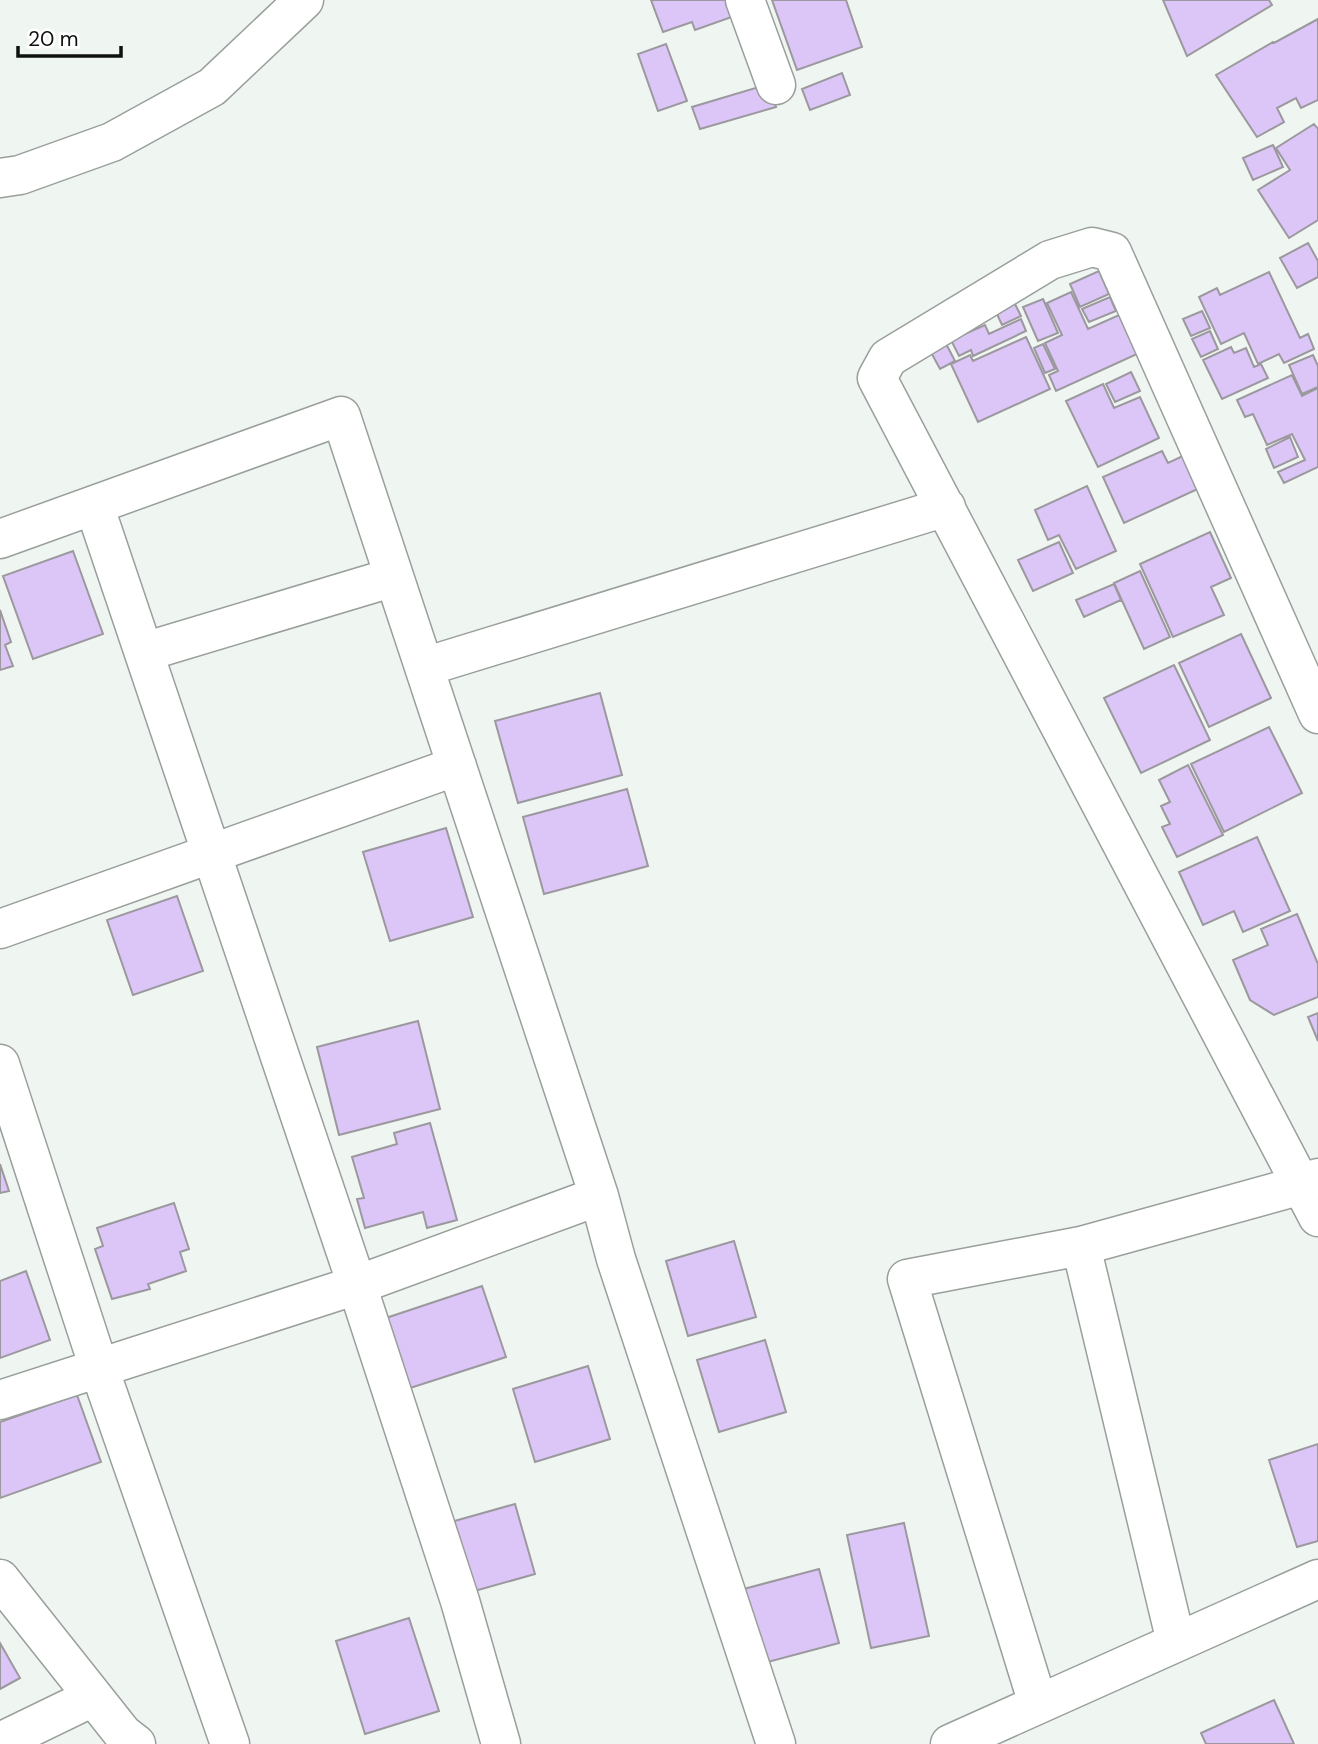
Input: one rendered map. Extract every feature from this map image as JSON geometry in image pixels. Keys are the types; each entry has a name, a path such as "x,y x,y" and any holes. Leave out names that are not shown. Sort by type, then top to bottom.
{"main road":[{"path":"0,178 20,175 112,142 212,87 304,0"},
{"path":"745,0 776,85"},
{"path":"1038,1704 907,1279 1081,1246 1313,1193 877,378 888,358 1050,260 1092,247 1112,252 1318,714"},
{"path":"0,539 341,416 599,1196 620,1272 776,1744"},
{"path":"94,505 357,1286 460,1601 501,1744"},
{"path":"424,667 946,508"},
{"path":"144,652 394,577"},
{"path":"0,929 457,766"},
{"path":"0,1064 99,1368 230,1744"},
{"path":"0,1400 357,1286 599,1196"},
{"path":"1081,1246 1176,1642"},
{"path":"954,1743 1318,1578"},
{"path":"0,1579 122,1734 136,1744"},
{"path":"0,1742 93,1697"}],"building":[{"path":"651,0 738,0 743,13 695,30 692,22 663,32"},
{"path":"772,0 846,0 862,47 797,70"},
{"path":"1163,0 1269,0 1272,5 1187,56"},
{"path":"1318,19 1318,100 1301,108 1296,98 1277,108 1284,122 1257,137 1216,75"},
{"path":"666,44 687,101 658,111 638,54"},
{"path":"842,73 850,95 810,110 802,89"},
{"path":"769,84 776,107 700,129 692,107"},
{"path":"1314,124 1318,129 1318,220 1289,238 1258,190 1290,170 1276,148"},
{"path":"1273,145 1283,167 1253,180 1243,158"},
{"path":"1308,243 1318,261 1318,277 1297,288 1280,258"},
{"path":"1099,271 1109,294 1080,307 1070,284"},
{"path":"1269,272 1300,338 1308,334 1314,349 1284,363 1279,354 1258,364 1244,333 1221,344 1199,297 1217,288 1220,295"},
{"path":"1071,292 1088,329 1119,315 1137,354 1056,391 1049,375 1058,371 1045,343 1062,335 1047,303"},
{"path":"1110,297 1116,311 1089,322 1082,309"},
{"path":"1043,299 1058,333 1038,341 1023,307"},
{"path":"1015,304 1021,316 1002,325 996,312"},
{"path":"1202,311 1210,328 1191,336 1183,319"},
{"path":"1021,319 1026,331 973,356 971,350 959,356 951,340 985,325 989,334"},
{"path":"1210,331 1218,349 1201,357 1192,339"},
{"path":"941,334 955,361 940,369 926,343"},
{"path":"1026,337 1050,389 978,422 951,364 970,355 973,361"},
{"path":"1043,344 1055,369 1045,373 1034,348"},
{"path":"1231,347 1234,353 1246,348 1254,367 1261,364 1268,378 1222,399 1203,360"},
{"path":"1313,355 1318,366 1318,387 1302,394 1289,365"},
{"path":"1131,372 1140,391 1115,402 1106,384"},
{"path":"1292,375 1302,396 1318,388 1318,467 1284,483 1278,472 1305,460 1292,434 1267,445 1253,414 1245,417 1237,400"},
{"path":"1103,384 1114,408 1140,397 1159,438 1098,467 1066,401"},
{"path":"1290,437 1298,457 1274,468 1266,449"},
{"path":"1162,451 1168,463 1187,454 1202,487 1124,523 1103,477"},
{"path":"1087,486 1116,551 1076,569 1059,535 1048,540 1035,510"},
{"path":"1210,532 1231,578 1211,587 1224,615 1173,637 1140,564"},
{"path":"1059,542 1073,573 1033,591 1018,560"},
{"path":"73,551 103,634 33,659 3,576"},
{"path":"1140,571 1170,637 1144,649 1114,583"},
{"path":"1114,584 1121,600 1084,617 1076,600"},
{"path":"0,610 11,642 5,645 13,666 0,670"},
{"path":"1241,634 1271,698 1209,727 1179,663"},
{"path":"1174,665 1210,740 1141,773 1104,698"},
{"path":"600,693 622,775 518,803 495,721"},
{"path":"1269,727 1302,793 1224,832 1191,764"},
{"path":"1188,765 1223,835 1177,857 1162,827 1170,824 1161,806 1170,802 1159,780"},
{"path":"627,789 648,866 544,894 523,817"},
{"path":"446,828 473,917 390,941 363,852"},
{"path":"1257,837 1290,911 1243,932 1234,911 1203,925 1179,872"},
{"path":"177,896 203,971 133,995 107,920"},
{"path":"1297,914 1318,964 1318,997 1274,1015 1250,1000 1233,960 1268,945 1261,929"},
{"path":"1318,1013 1318,1041 1308,1017"},
{"path":"418,1021 440,1109 339,1135 317,1047"},
{"path":"430,1123 457,1220 427,1228 423,1212 365,1228 357,1199 364,1198 352,1157 397,1144 394,1133"},
{"path":"0,1164 9,1191 0,1193"},
{"path":"174,1203 189,1249 180,1252 186,1271 148,1284 150,1289 112,1299 95,1249 103,1246 97,1228"},
{"path":"734,1241 756,1317 688,1336 666,1261"},
{"path":"26,1271 50,1340 0,1358 0,1281"},
{"path":"482,1286 506,1357 404,1390 380,1320"},
{"path":"765,1340 786,1412 719,1432 697,1360"},
{"path":"588,1366 610,1439 535,1462 513,1389"},
{"path":"77,1395 101,1462 0,1498 0,1422"},
{"path":"1318,1444 1318,1541 1297,1547 1269,1460"},
{"path":"515,1504 535,1574 471,1592 451,1522"},
{"path":"904,1523 929,1636 871,1648 847,1535"},
{"path":"819,1569 839,1643 760,1664 740,1590"},
{"path":"409,1618 439,1711 365,1734 336,1641"},
{"path":"0,1643 20,1678 0,1689"},
{"path":"1274,1700 1294,1744 1206,1744 1201,1733"}]}
